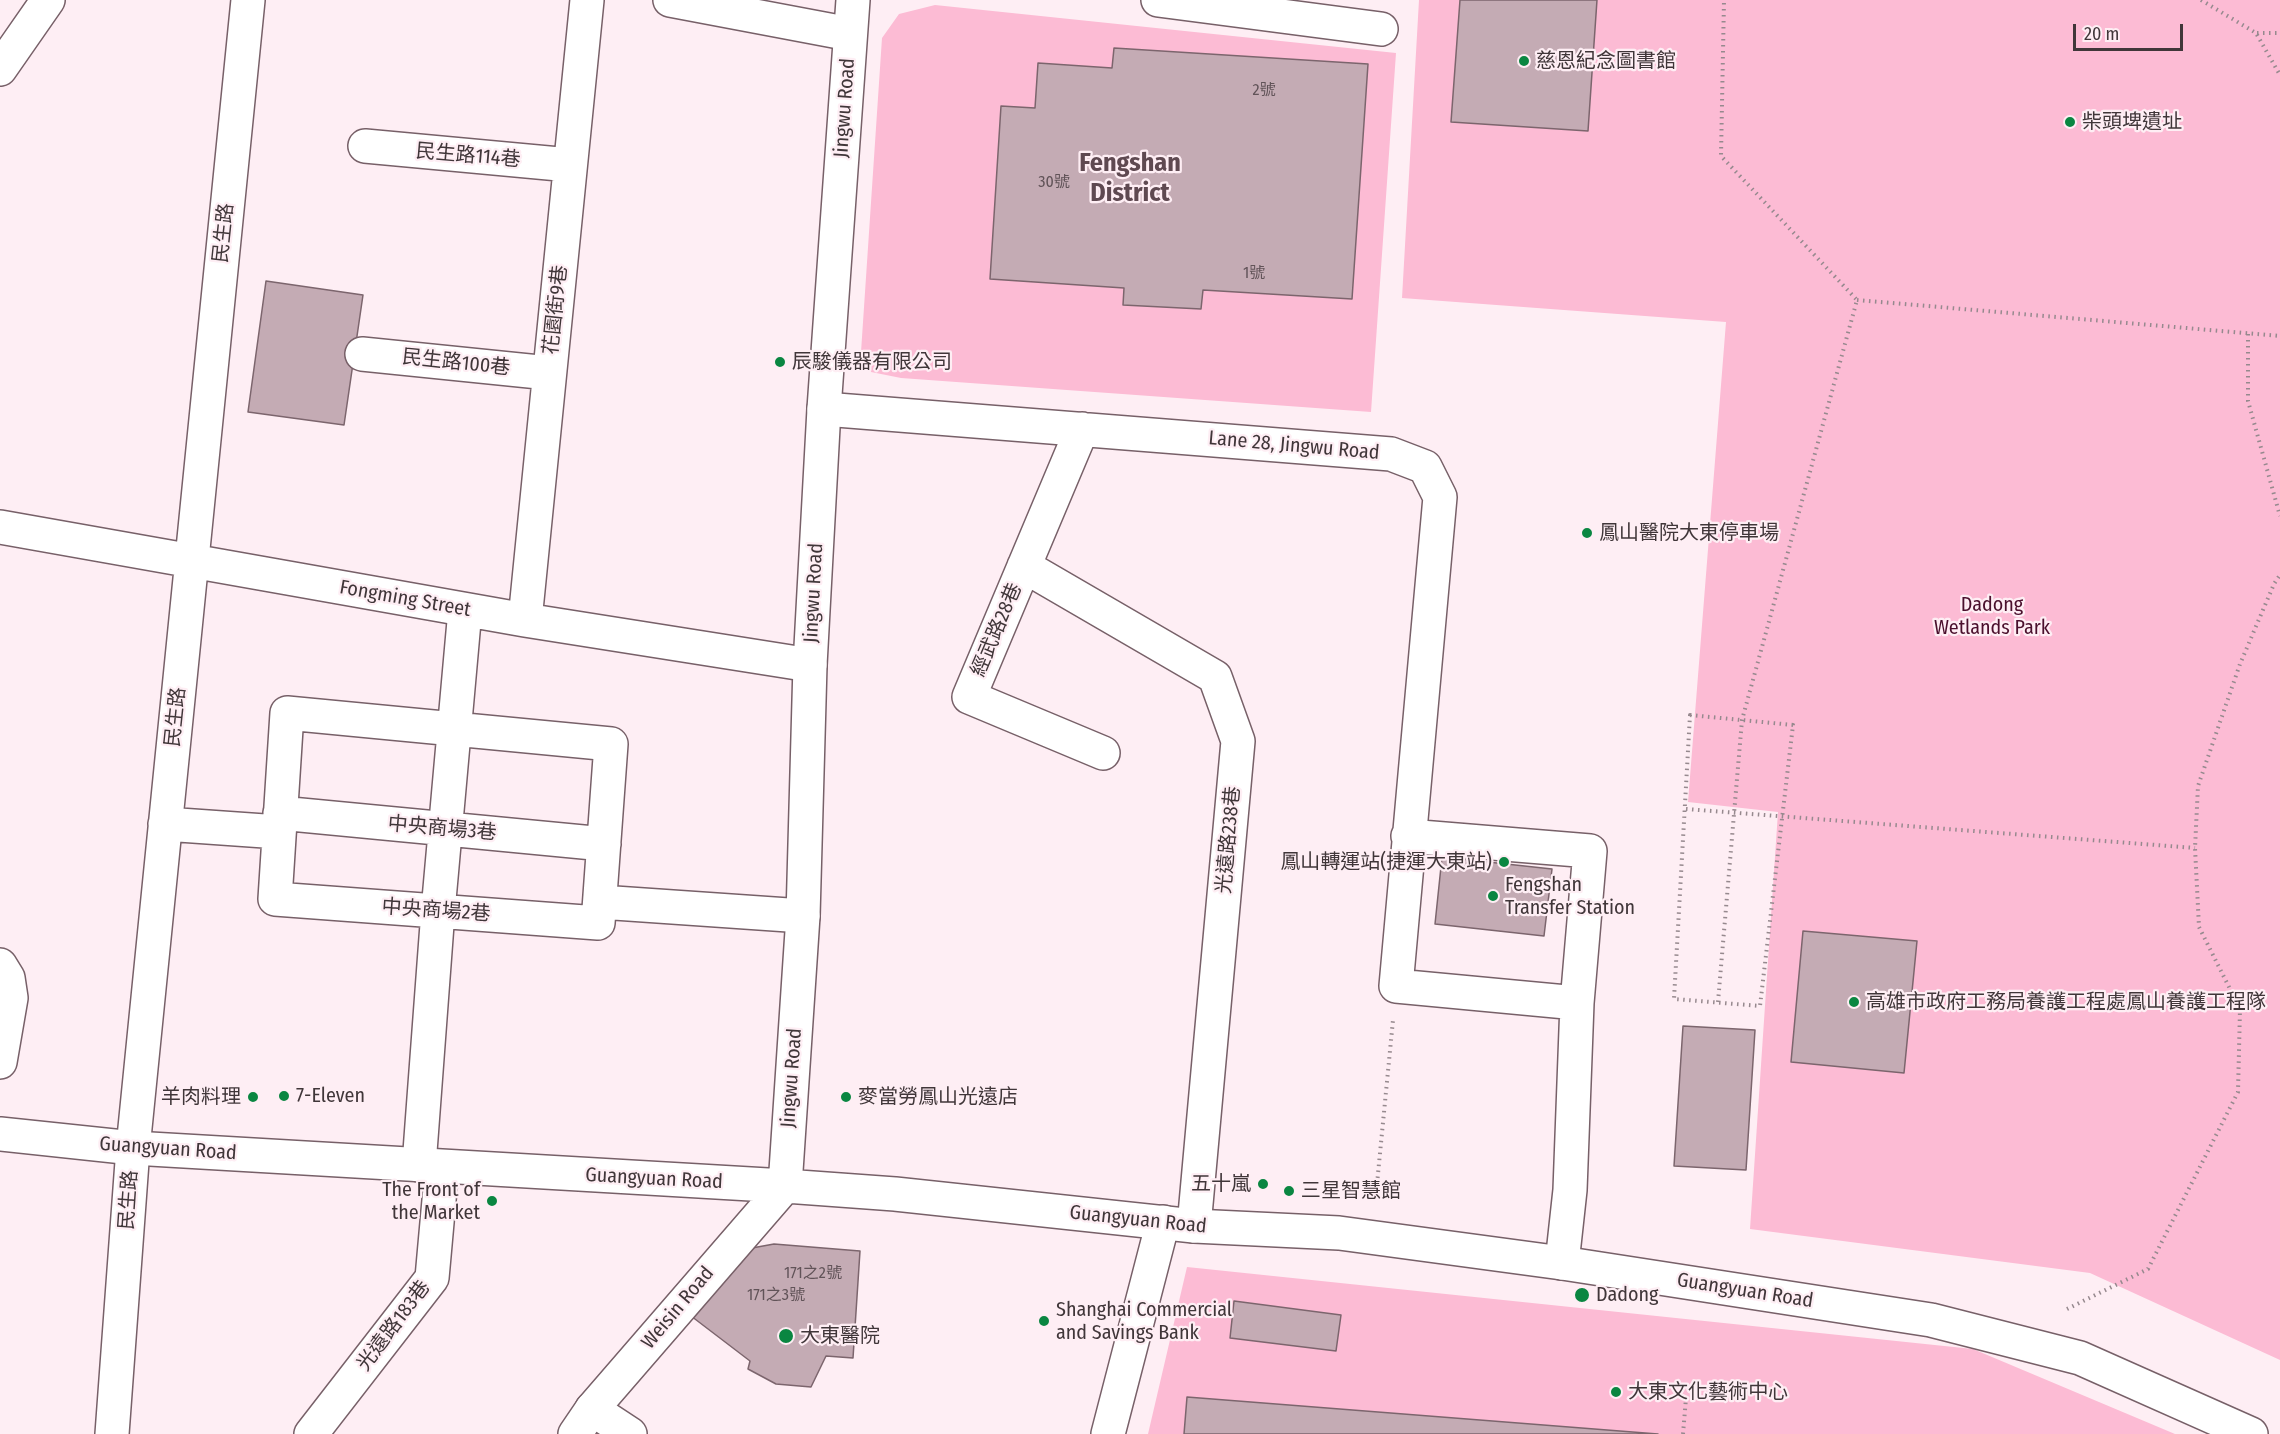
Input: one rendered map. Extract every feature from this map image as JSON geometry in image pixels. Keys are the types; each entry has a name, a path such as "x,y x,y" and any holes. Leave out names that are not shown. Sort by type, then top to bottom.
{"street":[{"path":"0,69 48,0"},
{"name":"民生路","path":"112,1434 133,1148 248,0"},
{"name":"花園街9巷","path":"525,620 587,0"},
{"path":"670,0 850,34"},
{"name":"Jingwu Road","path":"785,1186 802,916 810,665 824,409 854,0"},
{"path":"1158,0 1382,29"},
{"name":"民生路114巷","path":"365,146 570,165"},
{"name":"民生路100巷","path":"362,354 549,373"},
{"name":"Lane 28, Jingwu Road","path":"824,409 1391,454 1425,467 1440,497 1396,986"},
{"name":"經武路28巷","path":"1082,429 969,697 1103,753"},
{"name":"Fongming Street","path":"0,527 465,610 810,665"},
{"name":"光遠路238巷","path":"1024,566 1215,676 1238,741 1178,1224 1108,1434"},
{"name":"光遠路183巷","path":"311,1434 432,1278 430,1166 438,910 465,610"},
{"path":"280,823 287,713 611,744 599,912"},
{"name":"中央商場3巷","path":"165,824 280,823 446,829 604,844"},
{"name":"中央商場2巷","path":"280,823 274,899 438,910 802,916"},
{"path":"1408,836 1590,851 1577,1003 1570,1190 1562,1263"},
{"path":"0,966 8,978 10,998 0,1062"},
{"path":"1396,986 1577,1003"},
{"name":"Guangyuan Road","path":"0,1134 133,1148 895,1194 1178,1224 1339,1233 1562,1263 1931,1320 2080,1358 2251,1434"},
{"name":"Weisin Road","path":"584,1422 785,1186"},
{"path":"584,1422 630,1434"}],"path":[{"path":"1724,0 1721,156 1857,300 2280,336"},
{"path":"2201,0 2256,33 2280,75"},
{"path":"2256,33 2280,33"},
{"path":"1718,1002 1742,720 1857,300"},
{"path":"2248,334 2248,401 2280,516"},
{"path":"2067,1309 2148,1269 2238,1092 2240,1010 2199,927 2195,848 2198,786 2240,664 2280,575"},
{"path":"1690,715 1793,725 1760,1006 1674,999 1686,809 1690,715"},
{"path":"1686,809 2195,848"},
{"path":"1377,1184 1396,986"},
{"path":"1683,1434 1686,1398"}],"green space":[{"name":"Dadong Wetlands Park","path":"1419,0 2280,0 2280,1360 2090,1273 1750,1229 1778,812 1688,802 1726,322 1402,298"},
{"path":"935,5 1396,53 1371,412 901,378 871,372 861,352 882,38 899,14"},
{"name":"大東文化藝術中心","path":"1187,1267 1973,1349 2175,1434 1148,1434"}],"building":[{"name":"慈恩紀念圖書館","path":"1460,0 1597,0 1588,131 1451,122"},
{"path":"1114,48 1368,64 1352,299 1203,290 1201,309 1123,305 1124,288 990,279 1001,106 1035,108 1038,63 1112,68"},
{"path":"266,281 363,295 344,425 248,412"},
{"name":"Fengshan Transfer Station","path":"1442,857 1552,869 1544,936 1435,924"},
{"name":"高雄市政府工務局養護工程處鳳山養護工程隊","path":"1803,931 1917,941 1904,1073 1791,1062"},
{"path":"1683,1026 1755,1030 1746,1170 1674,1166"},
{"name":"大東醫院","path":"774,1244 860,1251 853,1358 826,1356 811,1387 776,1384 748,1369 750,1361 691,1316 741,1250"},
{"path":"1234,1301 1341,1315 1336,1351 1230,1338"},
{"path":"1187,1397 1658,1434 1184,1434"}],"place":[{"name":"慈恩紀念圖書館","path":"1524,61"},
{"name":"柴頭埤遺址","path":"2070,122"},
{"name":"辰駿儀器有限公司","path":"780,362"},
{"name":"鳳山醫院大東停車場","path":"1587,533"},
{"name":"鳳山轉運站(捷運大東站)","path":"1504,862"},
{"name":"Fengshan Transfer Station","path":"1493,896"},
{"name":"高雄市政府工務局養護工程處鳳山養護工程隊","path":"1854,1002"},
{"name":"7-Eleven","path":"284,1096"},
{"name":"羊肉料理","path":"253,1097"},
{"name":"麥當勞鳳山光遠店","path":"846,1097"},
{"name":"五十嵐","path":"1263,1184"},
{"name":"三星智慧館","path":"1289,1191"},
{"name":"The Front of the Market","path":"492,1201"},
{"name":"Dadong","path":"1582,1295"},
{"name":"Shanghai Commercial and Savings Bank","path":"1044,1321"},
{"name":"大東醫院","path":"786,1336"},
{"name":"大東文化藝術中心","path":"1616,1392"}],"district":[{"name":"Fengshan District","path":"1130,179"}]}
